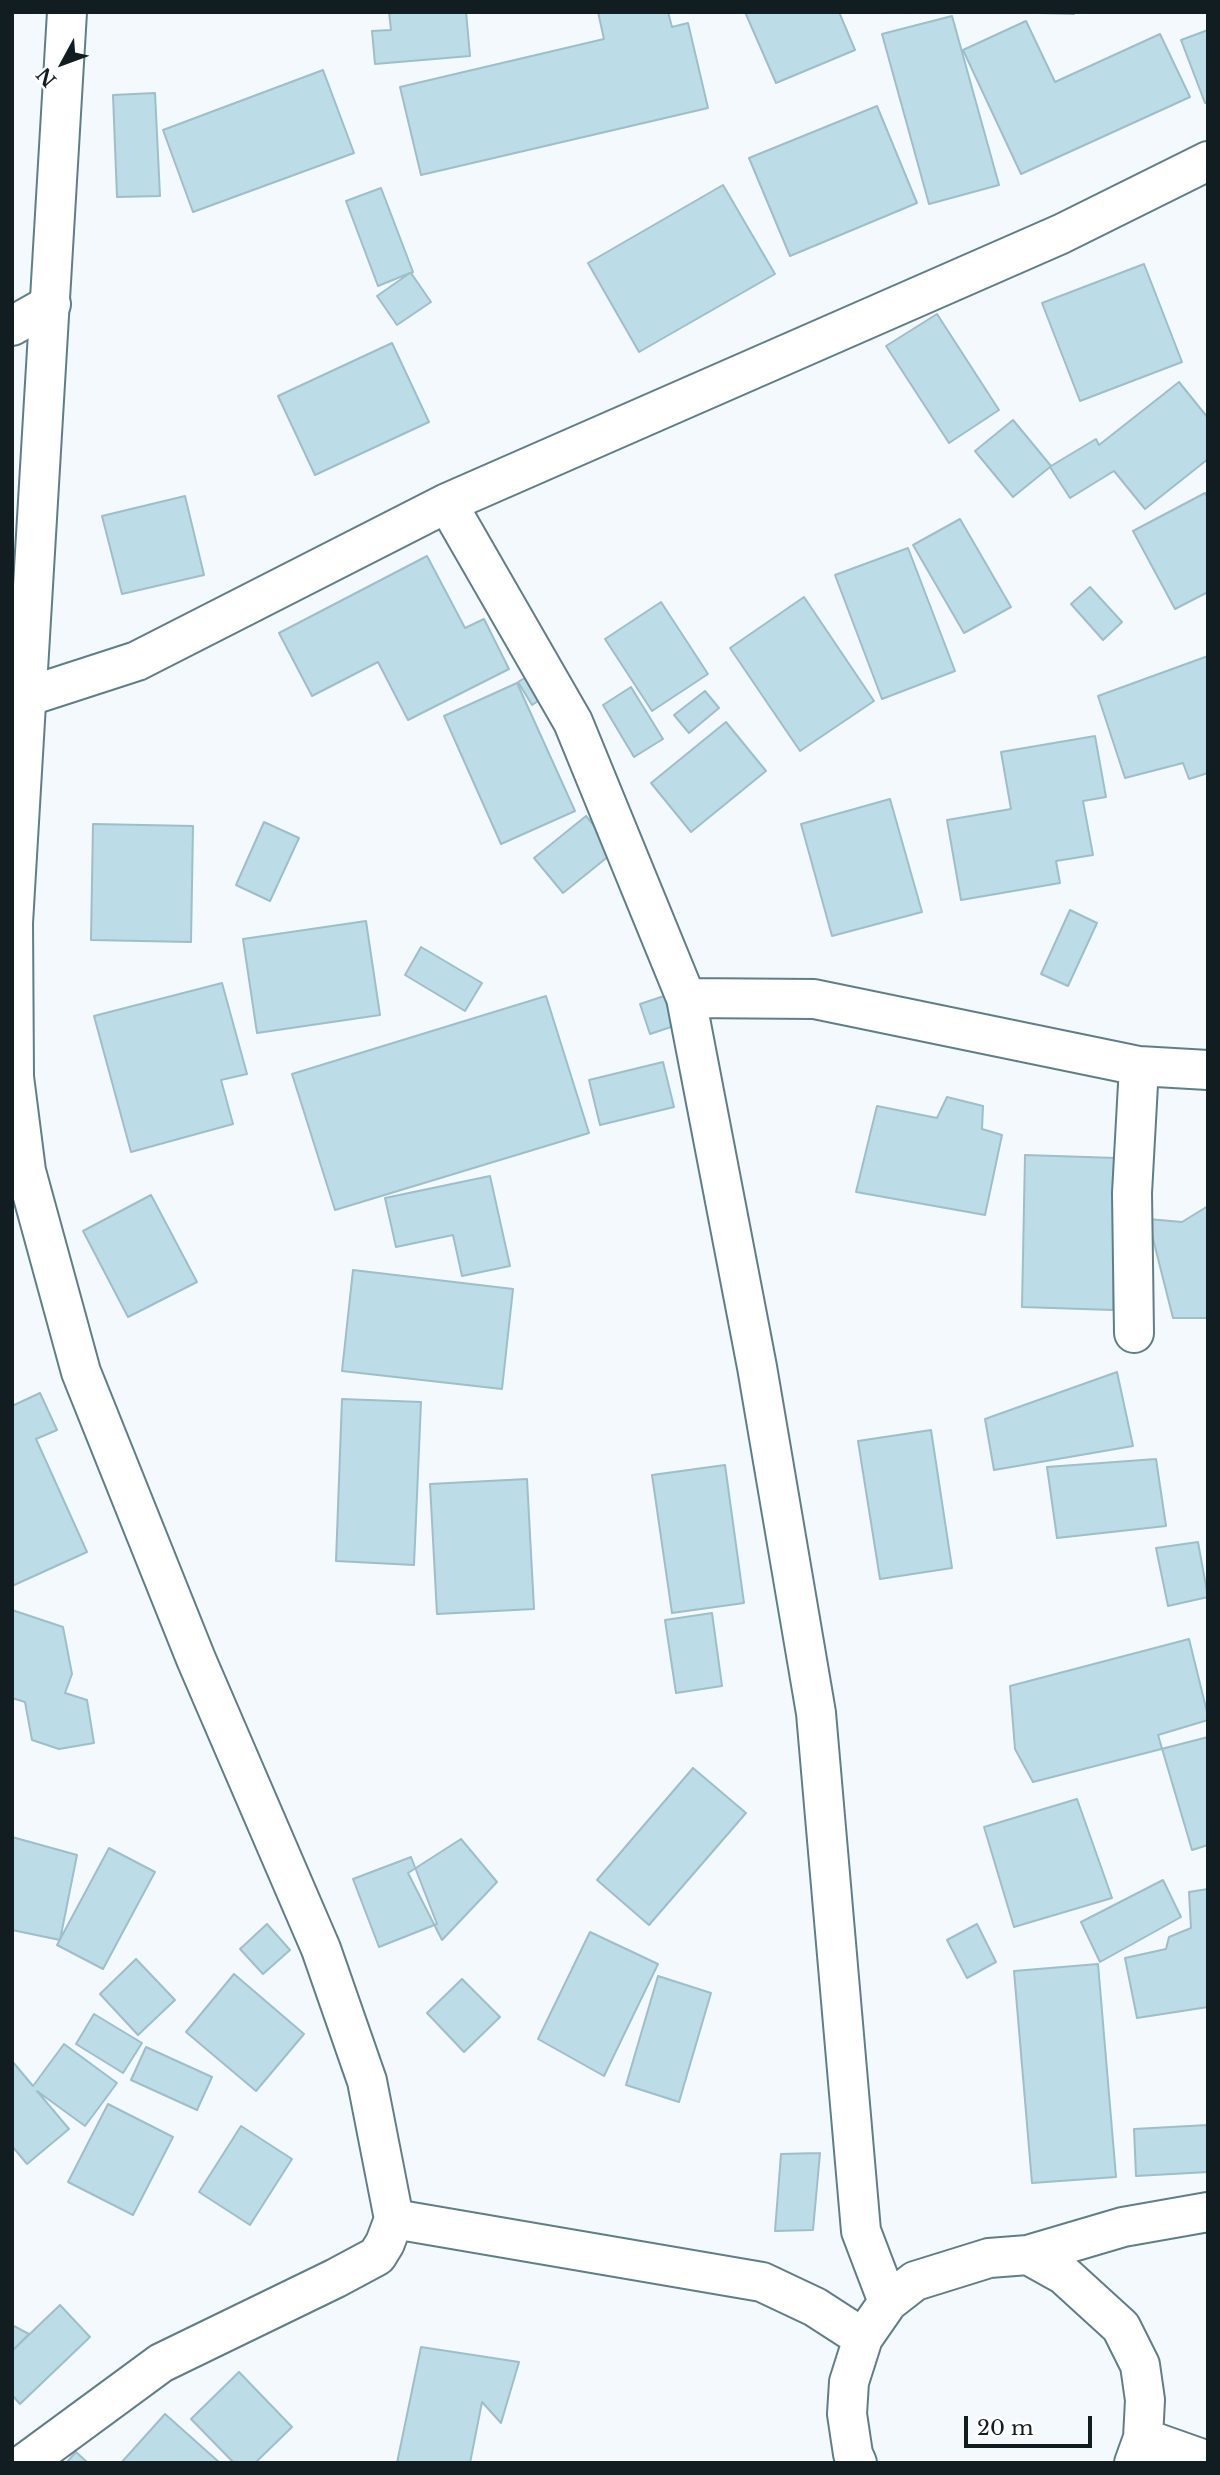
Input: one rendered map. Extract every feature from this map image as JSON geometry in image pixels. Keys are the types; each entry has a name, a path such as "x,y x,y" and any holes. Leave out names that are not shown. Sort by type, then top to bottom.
{"street":[{"path":"24,2463 161,2364 377,2256 394,2219 367,2081 321,1949 196,1659 81,1371 19,1175 14,1077 12,923 67,12"},
{"path":"26,697 137,661 447,503 1061,234 1208,161"},
{"path":"12,326 51,304"},
{"path":"447,503 573,722 686,998 757,1367 816,1713 861,2231 888,2302"},
{"path":"686,998 814,999 1139,1066 1208,1070"},
{"path":"1134,1333 1132,1193 1139,1066"},
{"path":"858,2463 853,2454 847,2414 849,2382 863,2338 888,2302 915,2281 989,2258 1028,2255 1123,2227 1208,2212"},
{"path":"394,2219 762,2282 815,2307 863,2338"},
{"path":"1028,2255 1063,2275 1121,2327 1140,2365 1144,2400 1139,2450 1208,2461"}],"building":[{"path":"389,12 466,12 470,56 375,64 372,31 391,30"},
{"path":"598,12 668,12 672,27 688,23 708,108 421,175 400,87 604,39"},
{"path":"745,12 839,12 855,50 776,83"},
{"path":"1004,12 1074,12 1074,14"},
{"path":"952,16 999,185 929,204 882,34"},
{"path":"1026,21 1055,82 1160,34 1190,97 1021,174 963,50"},
{"path":"1208,30 1208,102 1205,103 1181,40"},
{"path":"323,70 354,153 193,212 163,130"},
{"path":"155,93 160,196 117,197 113,95"},
{"path":"877,106 917,203 790,256 749,158"},
{"path":"723,185 775,274 639,352 588,263"},
{"path":"381,188 413,272 411,273 431,302 397,325 377,296 410,273 378,286 346,201"},
{"path":"1144,264 1182,362 1080,401 1042,303"},
{"path":"937,314 999,410 949,443 886,346"},
{"path":"392,343 429,422 315,475 278,396"},
{"path":"1179,382 1208,418 1208,459 1145,509 1114,471 1070,498 1050,467 1013,497 975,451 1013,420 1051,466 1096,439 1099,445"},
{"path":"1205,493 1208,498 1208,592 1175,609 1133,531"},
{"path":"185,496 204,575 122,594 102,516"},
{"path":"960,519 1011,607 964,633 913,545"},
{"path":"908,548 955,671 882,699 835,575"},
{"path":"427,556 465,628 484,619 509,669 408,720 378,662 312,696 279,633"},
{"path":"1090,587 1122,622 1103,640 1071,604"},
{"path":"804,597 874,701 800,751 730,648"},
{"path":"661,602 708,674 652,711 605,639"},
{"path":"1208,656 1208,773 1189,779 1183,763 1125,778 1098,696"},
{"path":"540,669 553,691 532,705 518,682"},
{"path":"517,683 575,811 501,844 444,716"},
{"path":"631,687 663,739 634,757 603,705"},
{"path":"705,691 719,708 689,733 674,715"},
{"path":"726,722 766,771 691,832 651,783"},
{"path":"1095,736 1106,797 1083,801 1093,855 1056,861 1060,883 961,900 947,820 1011,809 1001,752"},
{"path":"890,799 922,912 832,936 801,824"},
{"path":"586,816 615,851 563,893 534,858"},
{"path":"264,822 299,838 270,901 236,885"},
{"path":"93,824 193,826 191,942 91,940"},
{"path":"1070,910 1097,923 1068,986 1041,974"},
{"path":"366,921 380,1015 257,1033 243,939"},
{"path":"421,947 482,983 465,1011 405,975"},
{"path":"222,983 247,1074 221,1080 233,1124 131,1152 94,1016"},
{"path":"670,994 680,1024 650,1034 640,1004"},
{"path":"546,996 589,1133 335,1210 292,1074"},
{"path":"663,1062 674,1107 600,1125 589,1080"},
{"path":"947,1097 983,1106 982,1129 1002,1135 985,1215 856,1192 877,1106 937,1118"},
{"path":"1025,1155 1116,1158 1113,1310 1022,1307"},
{"path":"490,1176 510,1266 462,1276 453,1235 396,1247 385,1198"},
{"path":"151,1195 197,1282 128,1317 83,1231"},
{"path":"1208,1206 1208,1318 1173,1318 1148,1219 1182,1222"},
{"path":"353,1270 513,1289 502,1389 342,1371"},
{"path":"1117,1372 1133,1446 994,1470 985,1419"},
{"path":"40,1393 57,1430 36,1439 87,1552 12,1586 12,1406"},
{"path":"342,1399 421,1402 414,1565 336,1561"},
{"path":"931,1430 952,1568 880,1579 858,1441"},
{"path":"1156,1459 1166,1526 1057,1538 1047,1467"},
{"path":"725,1465 744,1603 672,1613 652,1475"},
{"path":"527,1479 534,1609 437,1614 430,1484"},
{"path":"1198,1542 1208,1597 1168,1606 1156,1548"},
{"path":"12,1610 63,1627 72,1674 65,1693 87,1700 94,1743 59,1749 32,1740 25,1702 12,1698"},
{"path":"712,1613 722,1686 676,1693 665,1620"},
{"path":"1189,1639 1208,1716 1208,1737 1033,1782 1015,1749 1010,1686"},
{"path":"1208,1720 1208,1845 1192,1850 1158,1735"},
{"path":"693,1768 746,1813 649,1925 597,1880"},
{"path":"1077,1799 1112,1898 1014,1927 984,1827"},
{"path":"12,1837 77,1855 60,1940 12,1930"},
{"path":"461,1839 497,1882 442,1940 408,1873"},
{"path":"109,1848 155,1872 103,1969 57,1945"},
{"path":"411,1857 437,1924 379,1947 353,1879"},
{"path":"1163,1880 1181,1917 1100,1962 1081,1922"},
{"path":"1208,1889 1208,2007 1137,2018 1125,1958 1166,1949 1169,1937 1191,1928 1189,1892"},
{"path":"267,1924 290,1950 263,1974 240,1949"},
{"path":"977,1924 996,1962 967,1978 947,1940"},
{"path":"590,1932 658,1964 604,2076 538,2039"},
{"path":"136,1959 175,2000 138,2035 100,1994"},
{"path":"1098,1964 1116,2177 1032,2183 1014,1971"},
{"path":"234,1974 304,2034 256,2091 186,2032"},
{"path":"658,1976 711,1993 679,2102 626,2085"},
{"path":"462,1979 500,2017 464,2052 427,2013"},
{"path":"94,2014 142,2043 123,2073 76,2044"},
{"path":"64,2044 117,2083 85,2126 37,2091 69,2129 27,2164 12,2146 12,2061 33,2086"},
{"path":"146,2047 212,2077 197,2110 131,2080"},
{"path":"108,2104 173,2137 133,2215 68,2182"},
{"path":"1208,2125 1208,2172 1136,2176 1134,2129"},
{"path":"241,2126 292,2159 250,2225 199,2192"},
{"path":"820,2153 813,2230 775,2231 781,2154"},
{"path":"60,2305 90,2337 20,2404 12,2395 12,2351"},
{"path":"12,2325 29,2334 12,2351"},
{"path":"421,2347 519,2362 501,2423 482,2402 470,2463 397,2463"},
{"path":"239,2372 292,2427 255,2463 234,2463 191,2419"},
{"path":"165,2414 220,2463 121,2463"},
{"path":"76,2452 88,2463 66,2463"}]}
